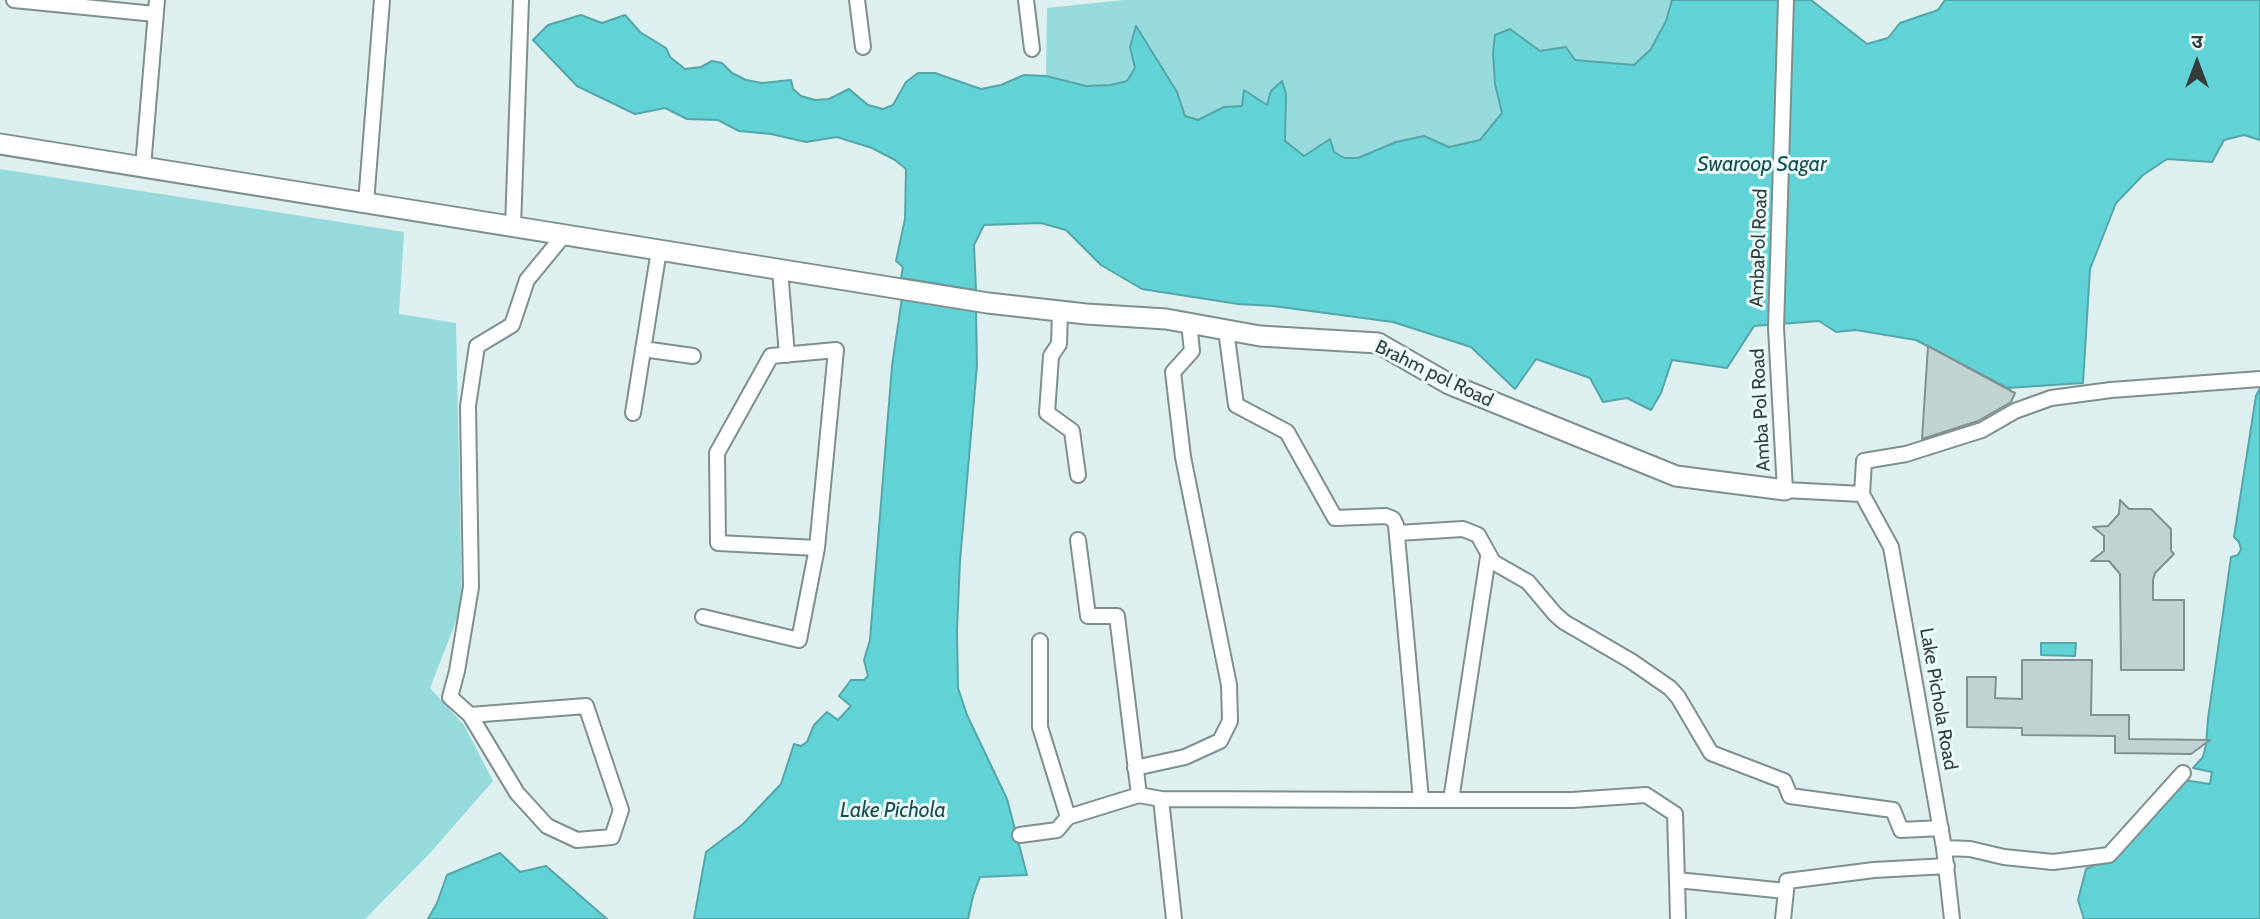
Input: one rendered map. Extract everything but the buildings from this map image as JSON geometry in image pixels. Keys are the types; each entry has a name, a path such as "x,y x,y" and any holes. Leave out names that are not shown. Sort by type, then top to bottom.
{"street":[{"path":"14,0 156,7 143,167"},
{"path":"366,203 382,0"},
{"path":"513,227 521,0"},
{"path":"857,0 863,47"},
{"path":"1026,0 1032,50"},
{"name":"AmbaPol Road","path":"1776,328 1786,0"},
{"name":"Brahm pol Road","path":"0,144 988,303 1166,319 1260,336 1378,343 1449,384 1676,476 1785,490"},
{"path":"470,715 586,706 621,810 612,837 577,840 547,826 517,793 470,715 450,697 471,587 468,406 477,346 512,325 527,280 564,235"},
{"path":"633,413 659,250"},
{"path":"779,270 787,355"},
{"path":"1060,311 1059,344 1051,356 1047,413 1072,431 1078,475"},
{"path":"1135,768 1185,757 1220,741 1230,721 1229,685 1183,457 1173,372 1192,351 1189,323"},
{"name":"Amba Pol Road","path":"1776,328 1785,490"},
{"path":"1226,330 1236,405 1287,432 1335,518 1386,516 1393,519 1398,533 1421,800"},
{"path":"643,349 693,356"},
{"path":"703,617 799,640 817,548 836,350 772,356 717,453 718,543 817,548"},
{"path":"1785,490 1862,494 1864,461 1906,454 1982,430 2015,411 2051,398 2110,390 2257,379"},
{"name":"Lake Pichola Road","path":"1862,494 1891,547 1941,828 1952,919"},
{"path":"1398,533 1471,530 1478,535 1488,557 1498,566 1528,582 1564,622 1631,661 1670,688 1711,753 1784,781 1790,796 1893,810 1901,830 1941,828"},
{"path":"1077,540 1088,616 1117,616 1139,795"},
{"path":"1451,800 1488,557"},
{"path":"1040,641 1040,727 1068,817"},
{"path":"1944,848 1969,849 2004,857 2053,862 2109,855 2183,773"},
{"path":"1020,835 1057,830 1068,817 1139,795 1161,799 1421,800 1572,800 1646,795 1675,814 1678,919"},
{"path":"1161,799 1174,919"},
{"path":"1783,919 1787,881 1874,870 1947,866"},
{"path":"1676,880 1786,891"}],"shaded area":[{"path":"1124,0 1672,0 1666,21 1651,49 1634,65 1575,60 1566,47 1540,51 1510,29 1493,53 1495,84 1502,113 1480,140 1449,147 1424,136 1396,142 1358,158 1344,158 1334,152 1304,156 1285,141 1286,95 1281,82 1267,105 1244,91 1243,106 1224,107 1198,120 1185,116 1177,92 1136,27 1130,47 1135,68 1127,81 1086,86 1046,76 1047,8"},
{"path":"0,169 404,232 399,314 456,323 462,606 430,688 464,725 493,781 430,853 365,919 0,919"}],"water":[{"name":"Swaroop Sagar","path":"1672,0 1811,0 1867,44 1888,38 1900,23 1938,10 1945,0 2260,0 2260,140 2244,135 2224,140 2212,162 2167,159 2143,175 2116,203 2090,269 2083,383 2007,388 1916,340 1856,330 1836,332 1819,321 1754,326 1727,368 1672,360 1661,393 1651,410 1627,398 1603,402 1590,378 1536,359 1515,389 1471,347 1393,322 1238,304 1142,289 1101,265 1066,230 1041,223 984,225 974,245 976,290 901,278 903,267 896,261 905,219 906,169 895,160 872,148 837,137 806,142 771,134 739,131 718,120 687,119 665,108 635,114 577,86 533,40 548,25 581,15 602,23 625,15 640,32 666,48 670,57 685,69 701,67 712,61 722,63 732,73 746,80 762,83 791,80 793,89 801,96 815,100 829,99 849,89 868,105 883,109 893,105 906,82 918,73 935,73 981,89 1001,85 1024,75 1046,76 1086,86 1127,81 1135,68 1130,47 1136,26 1177,92 1185,116 1198,120 1224,107 1242,106 1244,90 1267,105 1271,91 1282,81 1286,94 1285,141 1304,156 1330,139 1334,152 1344,158 1358,158 1396,142 1424,136 1449,147 1480,140 1502,113 1495,84 1495,35 1510,29 1540,51 1566,47 1575,60 1634,65 1651,49 1666,21"},
{"name":"Lake Pichola","path":"902,298 976,311 977,365 960,561 958,688 967,715 1007,799 1027,875 980,877 968,919 694,919 706,852 743,824 781,784 794,744 801,746 807,742 814,725 827,712 838,720 851,706 839,696 851,680 864,680 868,676 864,660 870,640 892,366"},
{"path":"2260,388 2260,919 2084,919 2078,900 2086,869 2112,857 2183,780 2210,784 2212,772 2193,768 2203,757 2206,745 2231,557 2238,555 2241,549 2234,537 2256,396"},
{"path":"2041,643 2076,643 2075,656 2041,655"},
{"path":"500,853 520,872 546,866 607,919 428,919 447,875"}]}
